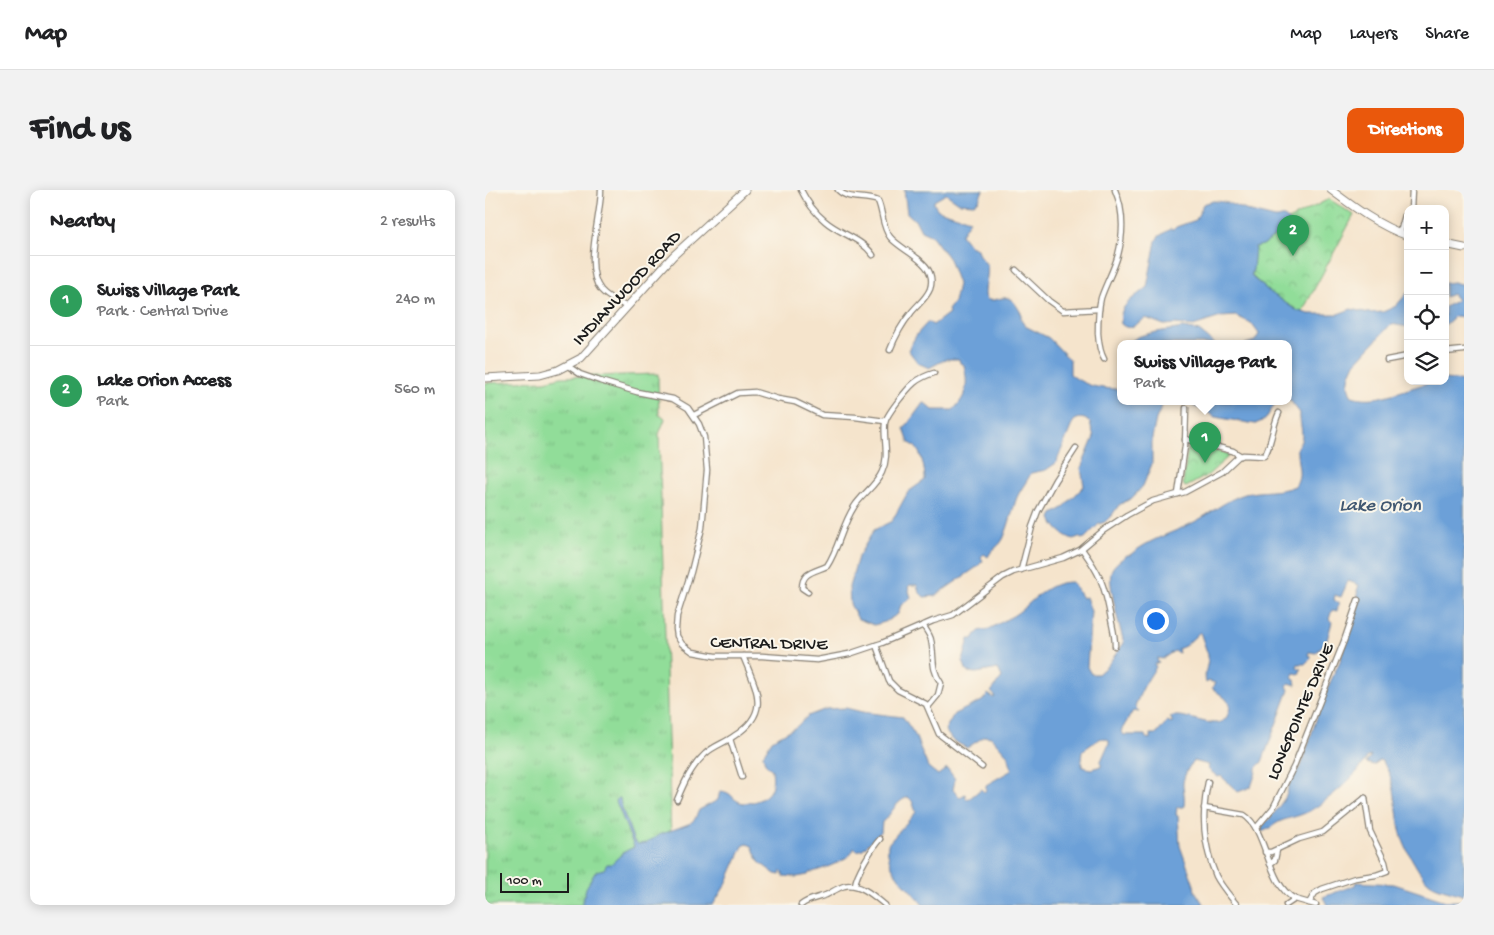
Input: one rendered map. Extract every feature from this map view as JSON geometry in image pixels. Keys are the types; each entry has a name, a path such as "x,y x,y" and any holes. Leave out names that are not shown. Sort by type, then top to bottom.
{"street":[{"path":"601,190 593,266 595,278 600,289 609,298 627,307"},
{"name":"INDIANWOOD ROAD","path":"485,378 540,375 568,366 586,352 673,256 745,190"},
{"path":"801,190 811,208 826,222 868,247 873,255"},
{"path":"838,190 850,197 870,198 878,201 890,238 922,262 931,281 930,289 905,321 889,350"},
{"path":"1104,359 1099,350 1099,310 1101,298 1118,255 1123,232 1120,203 1115,190"},
{"path":"1331,190 1353,207 1389,229 1404,234"},
{"path":"1411,205 1412,190"},
{"path":"1400,233 1404,219"},
{"path":"1449,245 1464,248"},
{"path":"1016,270 1049,302 1063,311 1099,310"},
{"path":"1449,352 1464,350"},
{"path":"1387,360 1404,357"},
{"name":"CENTRAL DRIVE","path":"568,366 580,374 600,381 637,392 673,399 687,408 699,424 704,437 707,470 701,528 691,572 677,616 677,636 682,644 693,652 700,654 817,660 833,658 876,645 923,625 953,615 1003,577 1063,558 1082,549 1104,530 1139,508 1153,501 1178,494 1210,479 1241,456"},
{"path":"808,592 802,588 804,577 807,573 827,566 855,505 883,471 887,453 885,422 911,385 934,373"},
{"path":"694,415 738,393 755,392 795,402 823,414 885,422"},
{"path":"1178,494 1187,408"},
{"path":"1185,438 1233,451 1241,456 1264,456 1267,453 1271,432 1279,413"},
{"path":"1021,570 1038,511 1076,448"},
{"path":"1082,549 1103,584 1115,628 1115,646"},
{"name":"LONGPOINTE DRIVE","path":"1256,828 1273,808 1294,766 1344,641 1358,600"},
{"path":"923,625 931,638 933,665 936,676 941,683 938,695 927,707"},
{"path":"876,645 889,681 898,690 919,700 927,707 939,734 982,767"},
{"path":"677,800 694,766 706,753 746,728 754,718 758,709 758,699 743,656"},
{"path":"730,739 742,777"},
{"path":"1208,782 1203,808 1204,830 1217,877 1237,905"},
{"path":"1265,852 1277,850 1299,839 1323,832 1365,798 1370,831 1387,870 1377,875 1355,878 1322,890 1315,893 1309,902"},
{"path":"1203,808 1244,815 1249,818 1256,828 1281,886 1290,897 1317,905"},
{"path":"855,886 855,880 879,838"},
{"path":"1270,864 1275,860 1277,850"},
{"path":"801,905 843,887 855,886 858,886 885,905"},
{"path":"1286,905 1295,899"}],"green space":[{"path":"1329,199 1354,215 1302,312 1298,311 1270,293 1252,276 1254,249 1256,246 1263,245 1290,225 1288,220"},
{"path":"658,374 659,415 665,419 659,434 673,905 485,905 485,383 545,381 561,377"},
{"path":"1190,444 1207,447 1230,455 1208,475 1186,487 1183,483"}],"water":[{"path":"904,190 983,190 979,200 974,204 959,203 946,194 934,201 934,204 938,210 970,220 961,234 970,246 977,249 987,265 985,293 987,299 1008,298 1012,300 1021,313 1021,320 1025,326 1049,338 1070,360 1070,374 1082,382 1094,386 1117,389 1117,405 1163,405 1156,419 1152,438 1152,464 1143,486 1132,498 1119,505 1105,522 1099,524 1085,538 1073,539 1066,536 1052,522 1051,518 1084,486 1081,468 1094,437 1090,423 1080,418 1073,422 1056,463 1046,470 1031,473 1017,497 1002,540 988,557 984,554 981,557 983,561 977,567 935,596 924,597 919,592 917,585 910,585 908,587 911,598 901,605 898,614 885,622 874,625 858,619 850,604 849,587 858,557 874,530 892,521 908,492 925,480 923,464 917,448 909,443 904,429 923,403 933,410 953,410 962,399 966,389 964,365 960,363 959,359 946,359 929,368 918,363 908,350 917,334 928,322 933,325 949,313 948,310 954,302 958,284 949,259 932,236 921,231 916,221 907,213"},
{"name":"Lake Orion","path":"1213,201 1223,202 1275,218 1283,217 1287,219 1291,223 1290,225 1263,245 1255,247 1251,274 1253,278 1270,292 1298,311 1309,314 1338,314 1351,309 1369,313 1383,312 1396,306 1404,297 1404,326 1391,324 1355,363 1348,385 1352,396 1375,398 1422,385 1449,385 1449,379 1464,381 1464,896 1431,884 1419,871 1401,835 1394,791 1387,768 1379,760 1374,765 1366,763 1371,756 1367,757 1339,790 1319,805 1310,811 1281,821 1261,832 1262,826 1285,798 1291,780 1301,767 1323,698 1340,661 1351,625 1356,616 1359,585 1348,581 1341,597 1335,595 1334,600 1339,603 1337,611 1332,610 1329,619 1332,622 1327,640 1316,653 1309,652 1308,655 1312,657 1305,664 1298,664 1297,667 1301,669 1299,674 1294,673 1292,678 1295,680 1296,685 1289,683 1287,686 1289,690 1262,762 1256,768 1251,787 1238,792 1221,776 1218,777 1208,769 1209,765 1194,761 1186,772 1183,783 1184,806 1177,807 1176,815 1178,816 1180,846 1195,891 1204,905 923,905 898,877 888,854 888,844 916,812 912,801 908,797 896,805 882,822 881,832 863,849 857,851 854,848 848,857 808,875 797,877 783,876 781,871 780,875 775,874 759,862 752,846 747,844 743,846 726,884 713,905 582,905 586,888 596,871 604,869 607,864 611,864 624,852 634,847 616,801 618,798 620,798 634,841 638,844 646,843 659,835 691,823 699,810 718,800 720,791 730,794 742,803 750,803 761,799 772,786 772,770 765,763 763,755 772,740 796,727 808,716 826,709 846,708 903,717 915,735 928,767 938,775 947,768 955,779 953,790 960,797 965,794 966,799 970,798 981,789 984,792 986,785 1012,770 1008,756 991,737 985,736 967,748 952,740 945,730 954,714 982,701 988,694 994,698 995,696 991,692 1002,677 998,669 976,673 967,672 963,661 969,639 973,639 980,631 989,629 1017,613 1052,586 1072,582 1082,598 1086,597 1091,611 1087,667 1091,674 1098,674 1107,666 1124,643 1111,586 1111,572 1117,562 1146,544 1189,525 1239,496 1283,490 1295,486 1299,477 1297,448 1302,434 1300,413 1292,403 1292,340 1256,340 1259,334 1251,323 1236,316 1221,317 1193,326 1164,325 1146,318 1131,327 1121,324 1122,312 1128,302 1147,287 1158,237 1176,227 1196,220 1203,204","holes":["1200,632 1208,655 1205,675 1206,683 1209,681 1215,683 1212,688 1230,704 1228,715 1222,721 1215,723 1187,717 1170,717 1172,723 1167,721 1157,734 1150,734 1150,739 1146,738 1145,735 1124,735 1121,731 1133,711 1139,712 1135,707 1144,686 1156,667 1154,664 1159,663 1158,658 1162,659 1174,651 1179,653 1178,649 1185,646","1104,738 1109,740 1101,761 1101,766 1091,769 1083,767 1081,761 1082,751 1099,739"]},
{"path":"1449,282 1464,285 1464,317 1455,316 1449,321 1449,305 1457,300 1452,294 1449,295"},
{"path":"1183,328 1199,331 1210,340 1133,340 1145,334"},
{"path":"1192,405 1274,405 1265,420 1255,424 1215,417"},
{"path":"1356,882 1394,884 1446,901 1464,901 1464,905 1327,905 1323,897 1355,885"}],"place":[{"name":"Lake Orion Access","path":"1293,256"},
{"name":"Swiss Village Park","path":"1205,463"}]}
